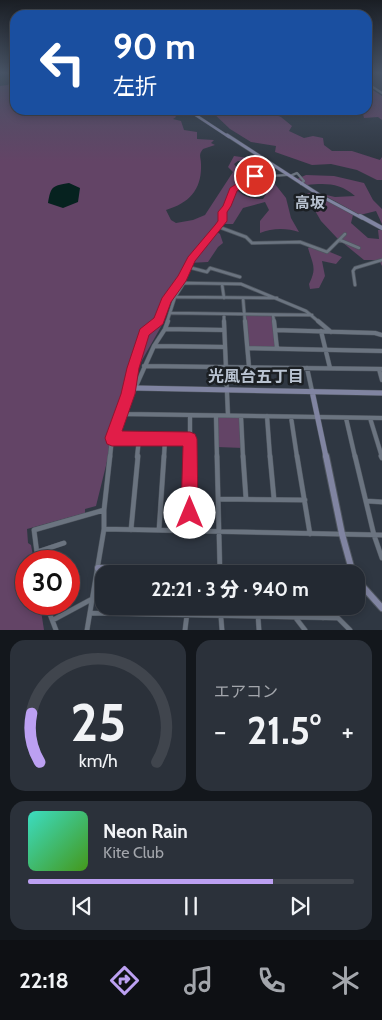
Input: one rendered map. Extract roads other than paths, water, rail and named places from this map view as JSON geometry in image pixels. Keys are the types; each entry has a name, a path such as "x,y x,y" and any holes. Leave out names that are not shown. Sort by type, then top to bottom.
{"street":[{"path":"196,115 301,184 382,228"},
{"path":"98,565 104,529 104,510 112,438 128,394 133,368 144,333 159,321 166,301 188,267 191,259 219,227 222,221 222,212 227,206 233,190 266,171 270,176 298,174 304,181 301,184"},
{"path":"219,227 246,237 252,243 300,242 327,252 345,234"},
{"path":"340,240 359,248"},
{"path":"355,285 353,271 355,268 382,260"},
{"path":"188,267 207,272 210,268 240,277"},
{"path":"112,438 125,414 144,366 165,329 175,298 184,283 241,284 279,298 312,314 331,332"},
{"path":"222,284 224,298"},
{"path":"175,298 279,298"},
{"path":"243,298 250,367"},
{"path":"170,314 312,314"},
{"path":"224,314 228,416"},
{"path":"273,315 277,348"},
{"path":"165,329 224,330"},
{"path":"275,330 375,333 382,335"},
{"path":"321,332 330,368"},
{"path":"154,346 225,347"},
{"path":"248,348 382,350"},
{"path":"144,366 380,369 382,380"},
{"path":"307,368 342,534 351,565"},
{"path":"135,388 382,393"},
{"path":"125,414 382,418"},
{"path":"189,531 190,415"},
{"path":"216,416 220,565"},
{"path":"241,416 246,499"},
{"path":"266,416 274,500"},
{"path":"291,417 310,534"},
{"path":"346,418 374,535 382,558"},
{"path":"370,418 382,458"},
{"path":"112,438 190,439"},
{"path":"130,530 139,439"},
{"path":"159,530 165,439"},
{"path":"218,499 305,500"},
{"path":"367,501 382,502"},
{"path":"37,550 34,530 104,510"},
{"path":"104,529 382,535"},
{"path":"43,550 64,543"},
{"path":"87,630 95,584"},
{"path":"365,590 382,608"},
{"path":"53,620 92,599"},
{"path":"91,613 95,613"},
{"path":"51,615 56,630"},
{"path":"185,630 187,615"},
{"path":"222,630 220,615 338,618 350,630"},
{"path":"258,616 259,630"},
{"path":"295,618 305,630"}],"district":[{"name":"高坂","path":"310,203"},
{"name":"光風台五丁目","path":"256,376"}]}
